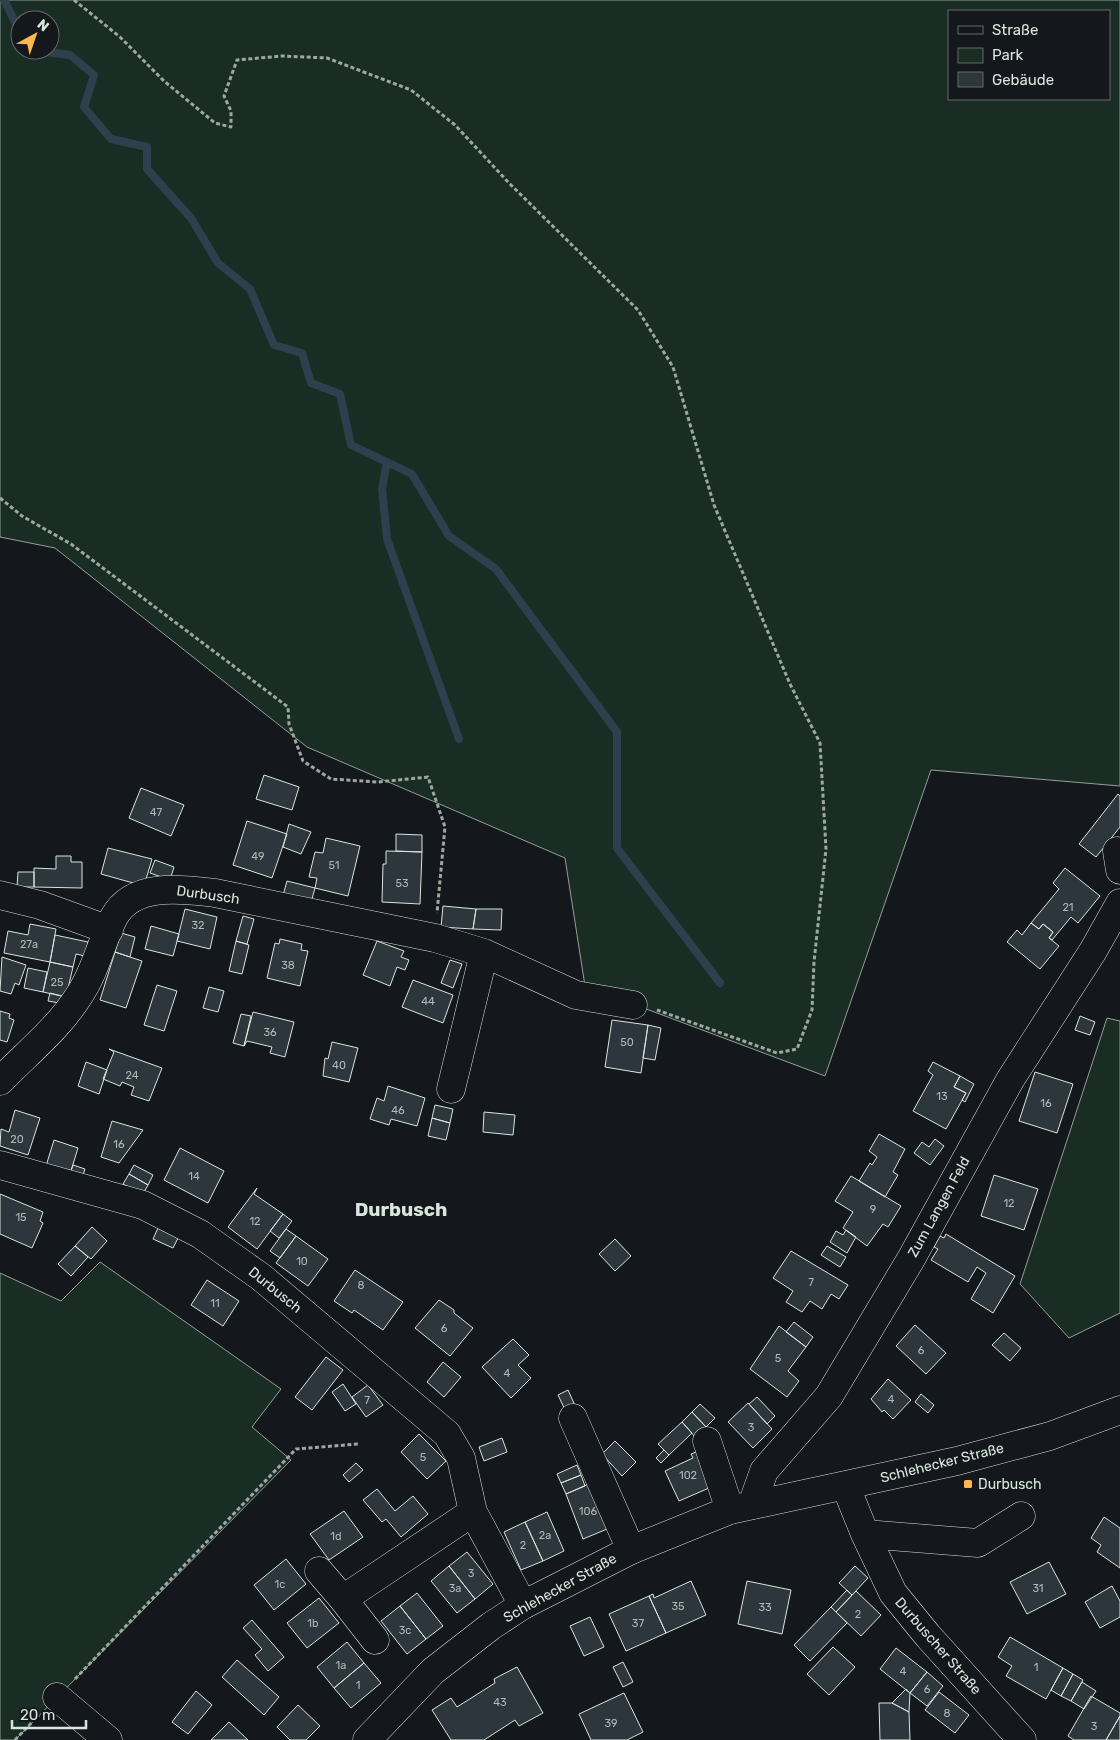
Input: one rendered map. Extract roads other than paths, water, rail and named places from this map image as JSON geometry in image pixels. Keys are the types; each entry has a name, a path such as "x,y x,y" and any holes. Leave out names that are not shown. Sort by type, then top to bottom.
{"street":[{"name":"Durbusch","path":"0,1081 69,1010 94,972 108,930 115,916 132,899 160,890 181,889 215,893 435,938 484,953 576,995 633,1005"},
{"path":"0,896 40,905 108,930"},
{"name":"Zum Langen Feld","path":"741,1508 764,1472 828,1396 911,1259 1010,1080 1092,951 1120,903"},
{"path":"451,1090 484,953"},
{"name":"Durbusch","path":"0,1165 143,1205 200,1234 262,1277 447,1434 461,1458 473,1512 523,1605"},
{"name":"Schlehecker Straße","path":"367,1740 433,1672 491,1626 523,1605 630,1550 741,1508 846,1487 957,1461 1050,1436 1120,1410"},
{"path":"573,1418 630,1550"},
{"path":"707,1442 741,1508"},
{"name":"Durbuscher Straße","path":"846,1487 865,1534 893,1594 928,1636 1022,1740"},
{"path":"342,1600 473,1512"},
{"path":"865,1534 978,1543 1021,1516"},
{"path":"319,1571 375,1640"},
{"path":"57,1697 108,1740"}],"waterway":[{"path":"4,0 10,12"},
{"path":"60,54 70,55 94,75 84,107 111,139 147,147 147,169 191,218 218,263 250,289 274,345 302,353 311,383 340,394 351,445 412,474 449,536 496,569 617,732 617,848 720,983"},
{"path":"387,462 382,489 387,539 459,739"}],"place":[{"name":"Durbusch","path":"968,1484"}],"district":[{"name":"Durbusch","path":"401,1209"}]}
